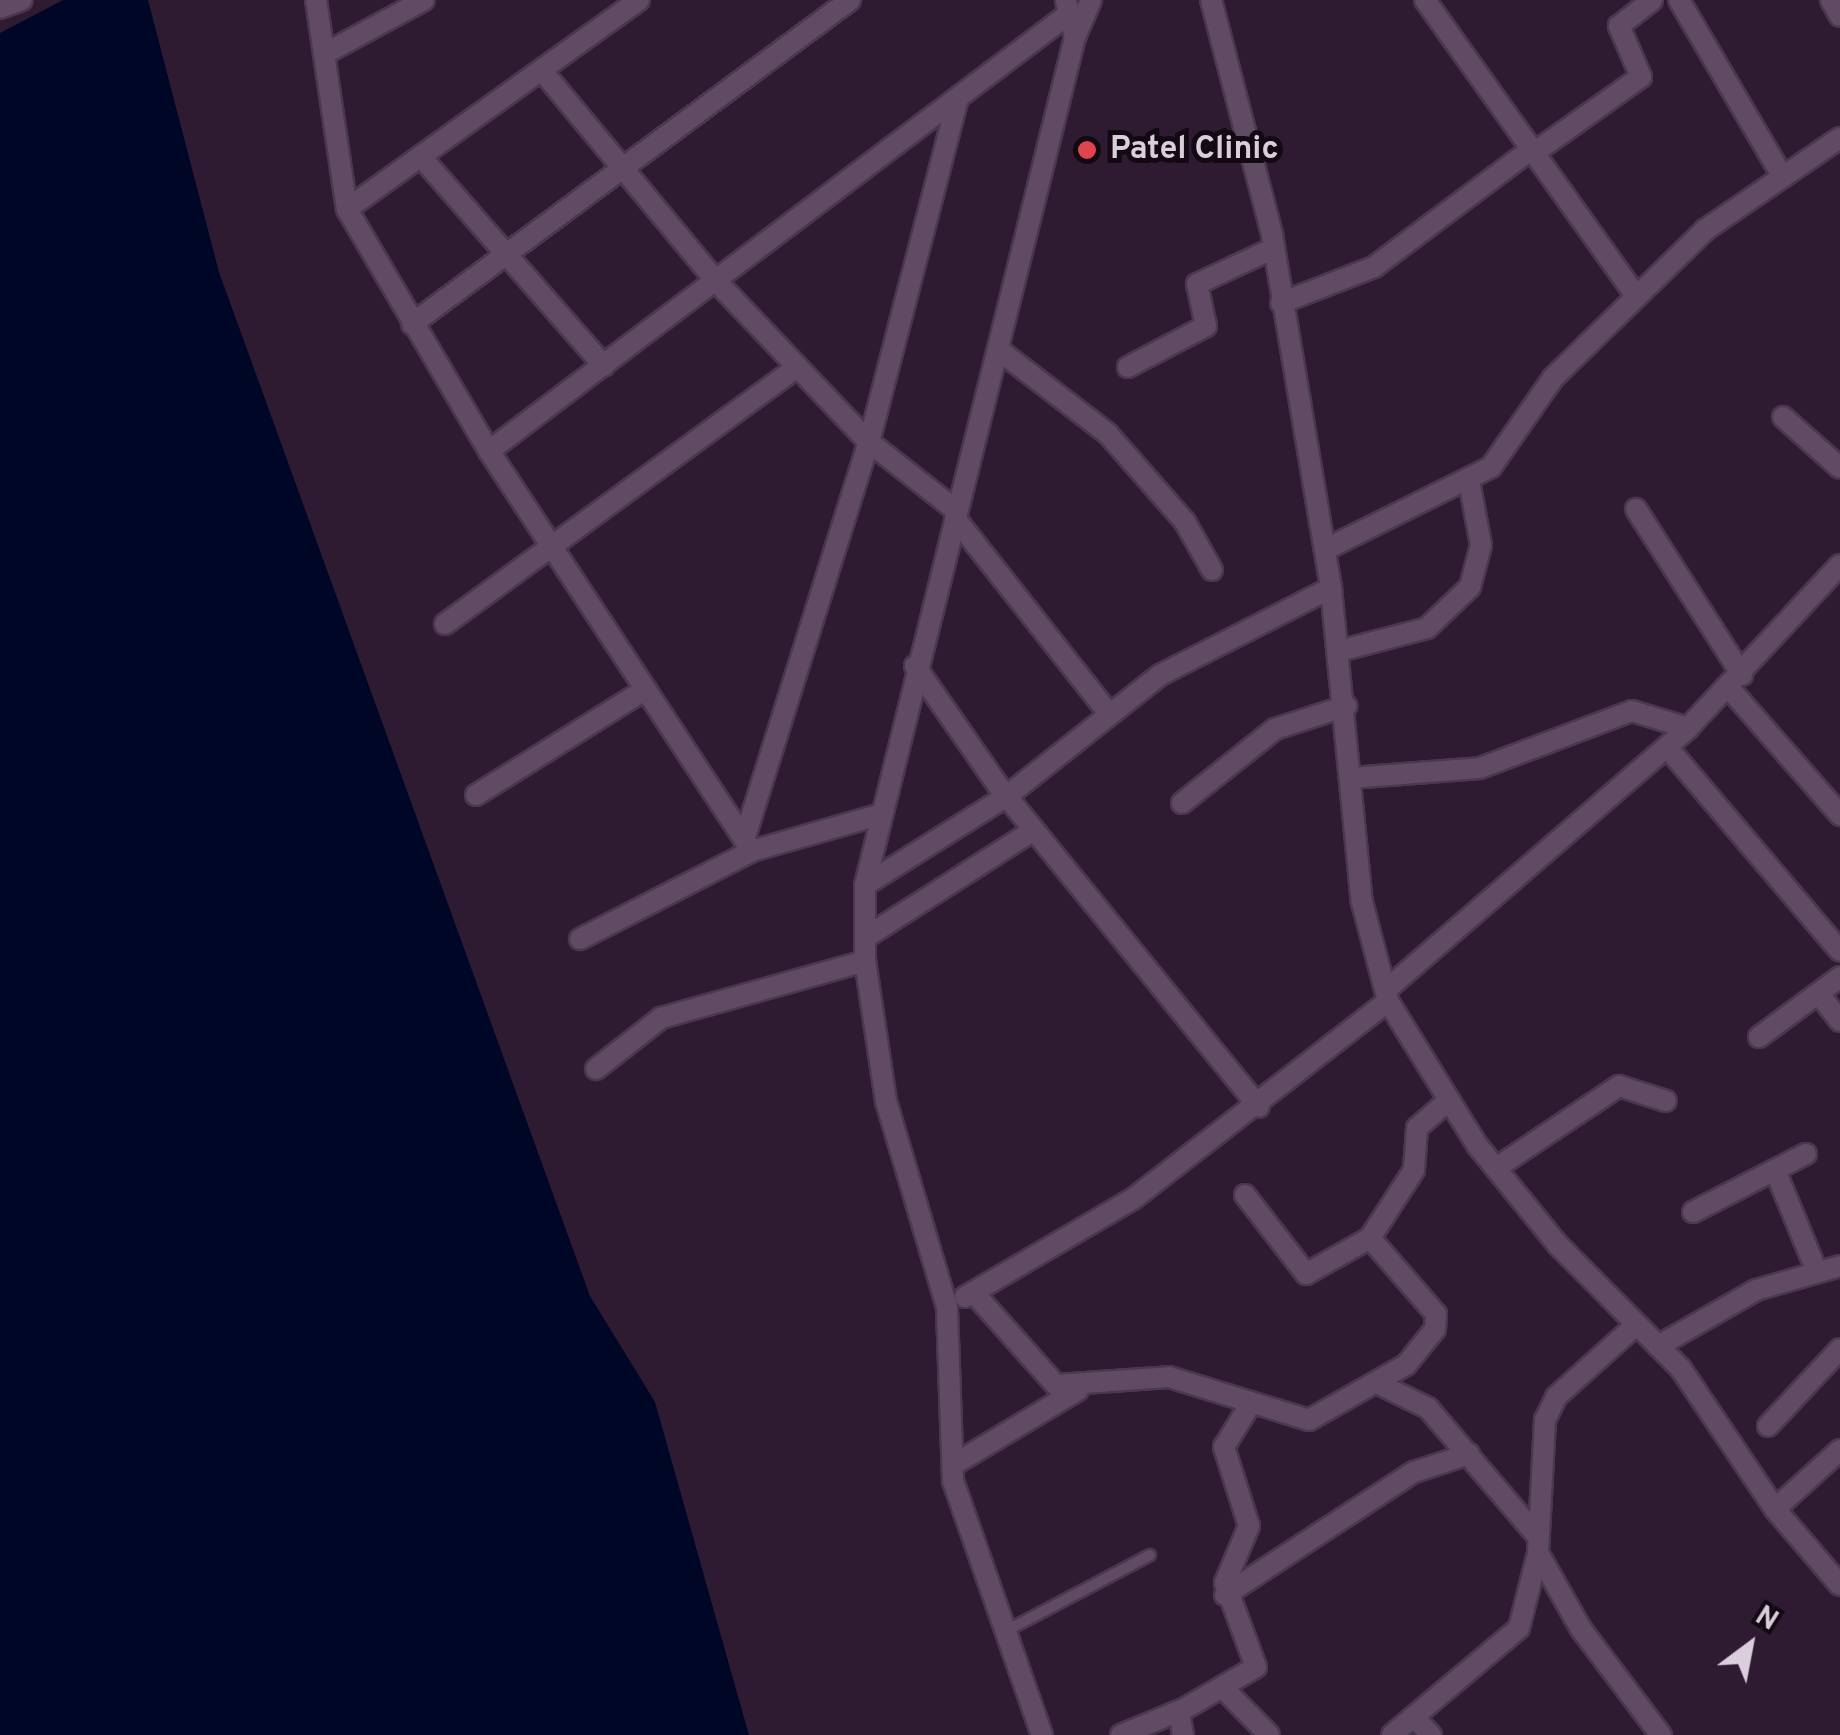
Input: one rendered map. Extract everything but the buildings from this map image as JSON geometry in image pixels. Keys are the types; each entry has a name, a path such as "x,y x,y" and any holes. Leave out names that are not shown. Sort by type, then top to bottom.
{"street":[{"path":"0,8 22,0"},
{"path":"316,0 346,210 490,451 748,846"},
{"path":"326,54 424,0"},
{"path":"346,210 544,73 639,0"},
{"path":"412,324 850,0"},
{"path":"1042,1735 1004,1633 953,1465 948,1307 886,1102 866,961 866,885 878,815 915,666 1000,350 1075,37 1091,0"},
{"path":"1211,0 1274,248 1326,548 1346,706 1362,902 1387,996 1448,1100 1496,1168 1658,1346 1775,1509 1840,1584"},
{"path":"1425,0 1636,296"},
{"path":"1281,303 1374,267 1641,76 1619,26 1652,0"},
{"path":"1679,0 1781,174"},
{"path":"1831,0 1840,16"},
{"path":"490,451 957,102 1068,7 1075,37"},
{"path":"544,73 716,282 869,442 956,514 1107,712"},
{"path":"748,846 869,442 957,102"},
{"path":"1326,548 1469,481 1503,454 1553,378 1636,296 1781,174 1840,138"},
{"path":"422,158 604,366"},
{"path":"1128,367 1206,326 1198,284 1274,248"},
{"path":"1000,350 1108,434 1186,522 1212,570"},
{"path":"445,624 548,542 798,367"},
{"path":"1783,417 1840,468"},
{"path":"1339,651 1427,628 1470,587 1482,545 1469,481"},
{"path":"1636,509 1735,682 1840,815"},
{"path":"948,1307 1133,1199 1259,1107 1688,728 1735,682 1840,565"},
{"path":"866,885 1006,796 1107,712 1266,613 1331,588"},
{"path":"915,666 1006,796 1259,1107"},
{"path":"476,795 646,689"},
{"path":"1182,803 1275,729 1346,706"},
{"path":"1351,778 1480,768 1632,711 1688,728"},
{"path":"1667,747 1840,952"},
{"path":"580,938 748,846 878,815"},
{"path":"866,937 1034,830"},
{"path":"596,1070 661,1018 866,961"},
{"path":"1760,1037 1840,977"},
{"path":"1819,994 1840,1021"},
{"path":"1496,1168 1619,1086 1666,1100"},
{"path":"1245,1195 1306,1274 1370,1238 1414,1170 1417,1128 1448,1100"},
{"path":"1694,1212 1806,1154"},
{"path":"1775,1170 1816,1272"},
{"path":"953,1465 1099,1378 1169,1377 1248,1408 1309,1420 1379,1384 1438,1321 1370,1238"},
{"path":"1658,1346 1756,1290 1840,1266"},
{"path":"973,1292 1047,1380 1078,1390"},
{"path":"1392,1735 1519,1628 1538,1545 1545,1420 1556,1398 1636,1325"},
{"path":"1768,1426 1840,1349"},
{"path":"1379,1384 1428,1408 1469,1454 1538,1545 1581,1629 1661,1735"},
{"path":"1121,1735 1181,1710 1256,1666 1225,1596 1249,1526 1224,1446 1248,1408"},
{"path":"1775,1509 1840,1450"},
{"path":"1225,1596 1414,1472 1469,1454"},
{"path":"1222,1687 1269,1735"},
{"path":"1181,1710 1183,1735"},
{"path":"1414,1717 1431,1735"}],"lane":[{"path":"1004,1633 1150,1555"}],"water":[{"path":"63,0 148,0 219,272 590,1296 655,1402 749,1735 0,1735 0,33"}],"place":[{"name":"Patel Clinic","path":"1087,150"}]}
